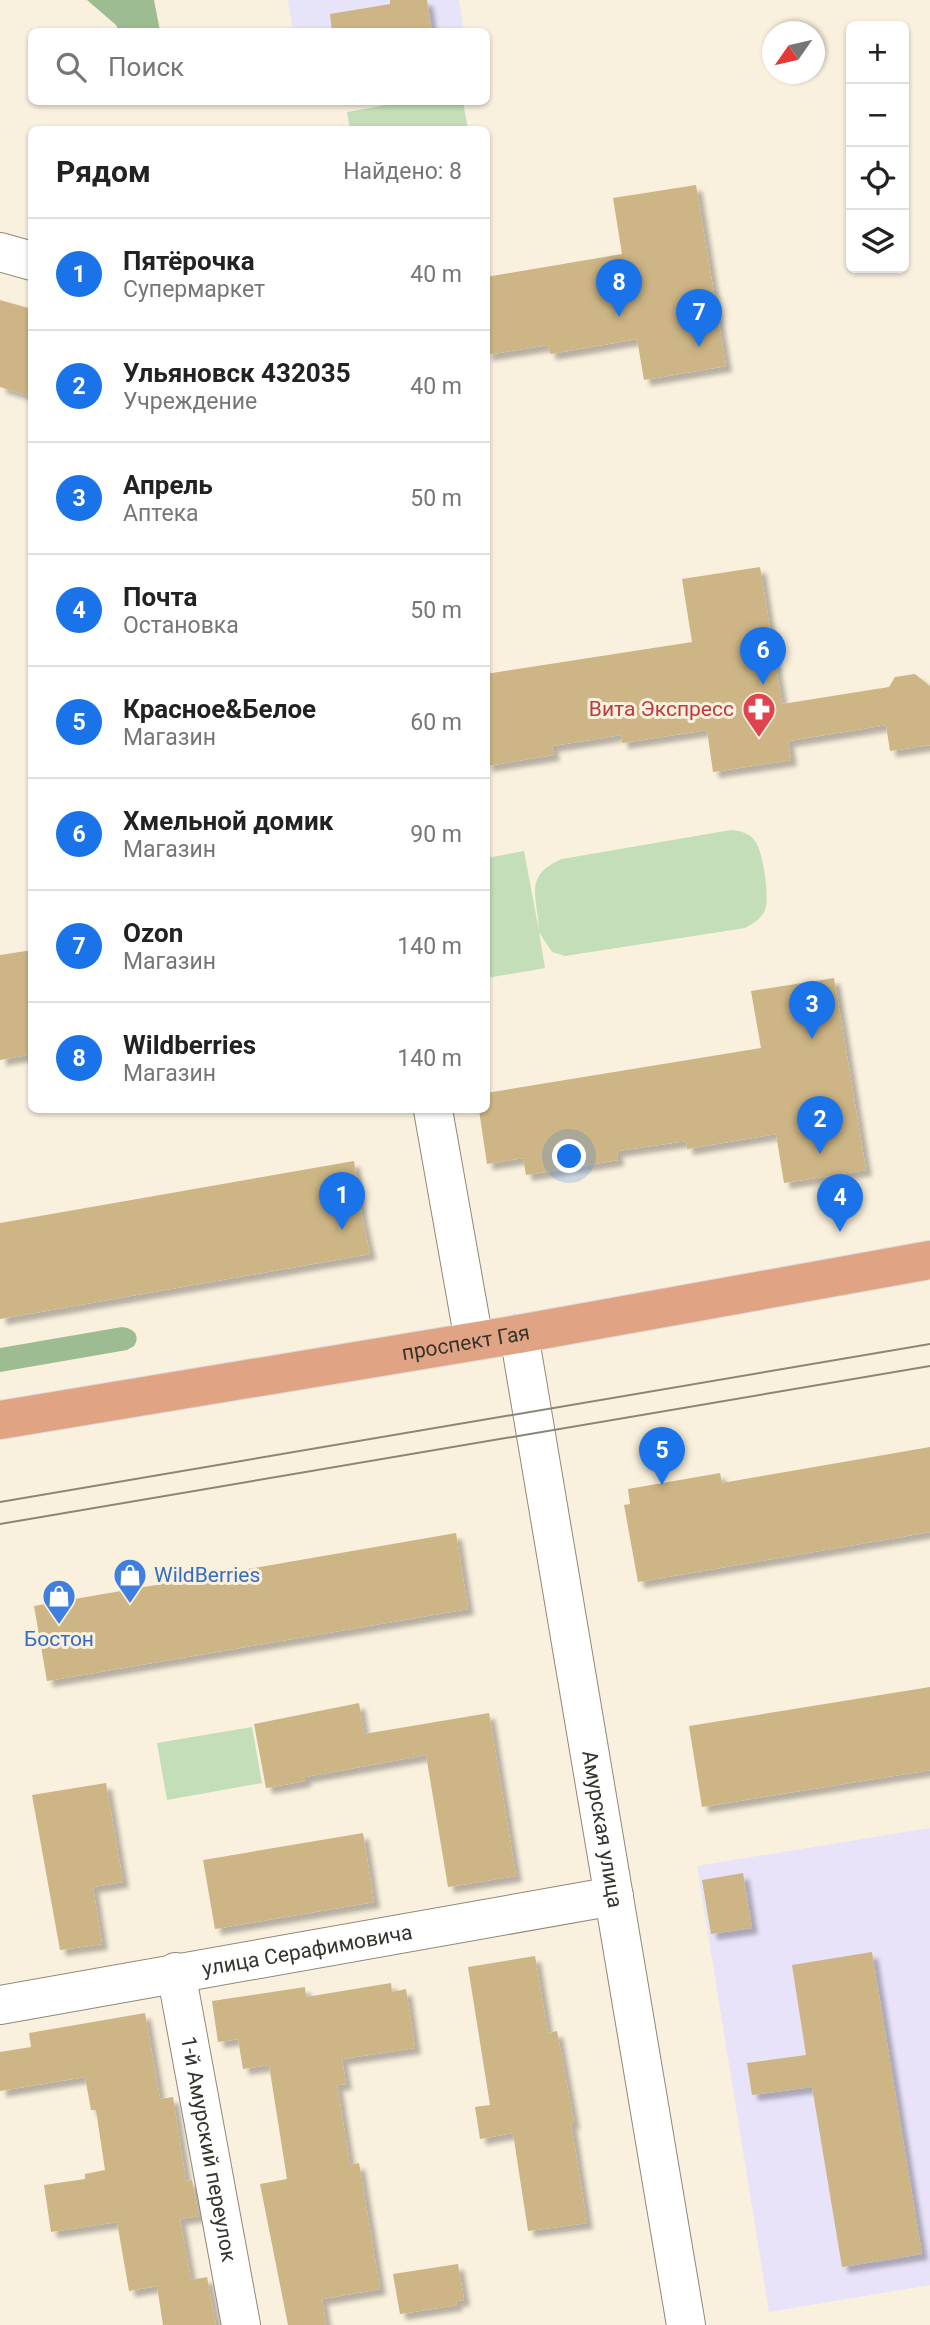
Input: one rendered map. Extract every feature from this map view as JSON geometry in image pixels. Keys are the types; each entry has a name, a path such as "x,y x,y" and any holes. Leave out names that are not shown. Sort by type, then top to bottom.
{"main road":[{"name":"проспект Гая","path":"0,1420 519,1334 930,1260"}],"street":[{"path":"0,252 28,260"},
{"path":"434,1113 474,1341"},
{"name":"Амурская улица","path":"519,1334 686,2325"},
{"name":"улица Серафимовича","path":"0,2005 614,1896"},
{"name":"1-й Амурский переулок","path":"176,1972 241,2325"}],"shaded area":[{"path":"288,0 459,0 464,28 293,28"},
{"path":"930,1828 930,2285 769,2312 697,1866"}],"green space":[{"path":"87,0 154,0 159,28 118,28"},
{"path":"387,105 464,105 467,126 349,126 347,112"},
{"path":"731,830 744,833 753,838 758,846 763,864 765,910 745,928 565,956 552,952 539,932 545,968 490,977 490,857 524,851 539,931 535,898 537,880 549,866 562,859"},
{"path":"122,1327 130,1329 137,1339 134,1346 127,1350 0,1372 0,1348"},
{"path":"252,1727 262,1783 167,1800 157,1743"}],"building":[{"path":"390,0 427,0 431,28 332,28 330,14 390,4"},
{"path":"696,185 726,366 644,380 637,339 550,354 548,345 490,354 490,276 622,254 613,198"},
{"path":"0,300 28,308 28,396 0,387"},
{"path":"760,567 782,704 889,687 895,677 915,674 930,686 930,745 890,751 886,725 788,741 791,760 713,772 707,730 622,743 621,735 552,746 554,755 490,765 490,673 692,642 682,579"},
{"path":"28,951 28,1055 0,1060 0,955"},
{"path":"834,978 866,1170 784,1183 776,1134 687,1149 686,1141 617,1151 618,1160 526,1175 523,1158 487,1164 479,1113 490,1113 490,1092 761,1048 751,991"},
{"path":"354,1161 370,1254 0,1319 0,1223"},
{"path":"930,1447 930,1532 638,1582 624,1505 630,1504 628,1489 720,1473 722,1483"},
{"path":"456,1533 468,1609 47,1681 34,1606"},
{"path":"930,1687 930,1770 702,1807 689,1726"},
{"path":"359,1703 364,1734 489,1713 516,1876 448,1887 426,1755 305,1777 305,1781 266,1788 254,1724"},
{"path":"106,1783 123,1882 93,1887 102,1944 60,1950 32,1795"},
{"path":"363,1833 374,1902 215,1929 203,1860"},
{"path":"743,1873 752,1928 711,1934 702,1880"},
{"path":"872,1952 922,2254 842,2267 812,2087 752,2095 747,2063 806,2055 792,1965"},
{"path":"535,1956 548,2033 557,2031 574,2123 571,2123 587,2223 528,2231 513,2133 480,2139 475,2107 490,2105 468,1967"},
{"path":"391,1983 392,1992 406,1989 415,2048 342,2059 346,2084 337,2085 350,2165 359,2163 380,2289 322,2299 326,2325 288,2325 260,2184 287,2179 269,2065 243,2069 238,2039 218,2042 212,2001 305,1987 306,1997"},
{"path":"145,2013 160,2099 173,2097 186,2181 192,2180 199,2216 180,2219 191,2280 207,2277 216,2325 163,2325 157,2286 129,2291 117,2222 51,2232 44,2185 85,2179 85,2174 105,2170 96,2110 91,2110 85,2077 0,2091 0,2052 31,2047 29,2033"},
{"path":"458,2264 464,2300 456,2301 457,2305 400,2314 393,2274"}],"tram line":[{"path":"0,1502 930,1344"},
{"path":"0,1524 930,1366"}],"place":[{"name":"Wildberries","path":"619,317"},
{"name":"Ozon","path":"699,347"},
{"name":"Хмельной домик","path":"763,685"},
{"name":"Вита Экспресс","path":"759,739"},
{"name":"Апрель","path":"812,1039"},
{"name":"Ульяновск 432035","path":"820,1154"},
{"name":"Пятёрочка","path":"342,1230"},
{"name":"Почта","path":"840,1232"},
{"name":"Красное&Белое","path":"662,1485"},
{"name":"WildBerries","path":"130,1605"},
{"name":"Бостон","path":"59,1626"}]}
